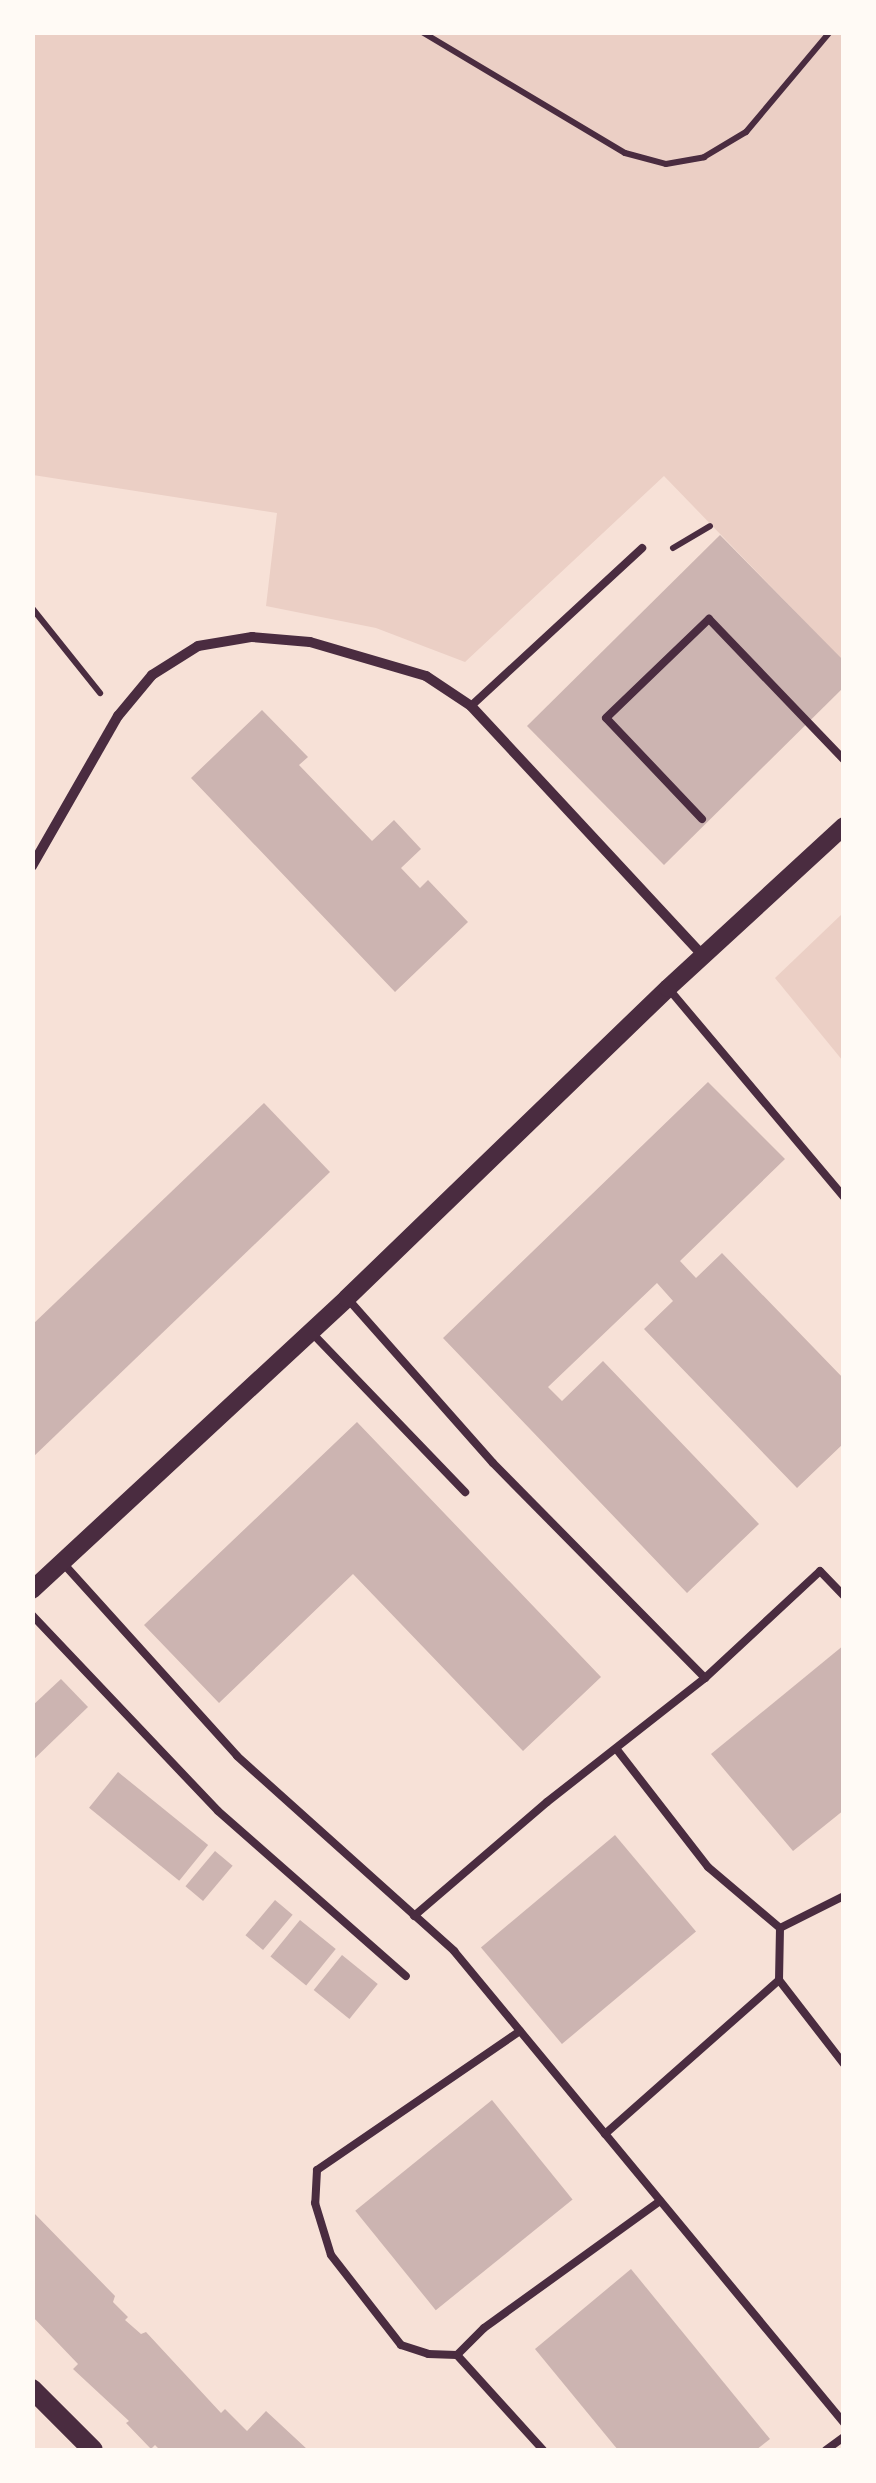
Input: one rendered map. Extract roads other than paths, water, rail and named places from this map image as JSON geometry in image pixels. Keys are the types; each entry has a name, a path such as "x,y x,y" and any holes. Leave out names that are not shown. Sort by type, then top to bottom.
{"main road":[{"path":"32,2389 93,2450"}],"street":[{"path":"32,866 118,716 152,674 198,646 252,637 310,642 426,676 471,706 702,955"},
{"path":"32,1590 348,1298 702,955 844,826"}],"lane":[{"path":"471,706 642,548"},
{"path":"702,818 606,718 709,619 844,760"},
{"path":"668,988 844,1197"},
{"path":"348,1298 493,1463 704,1678"},
{"path":"311,1332 465,1492"},
{"path":"62,1562 237,1756 454,1951 844,2423"},
{"path":"414,1916 548,1802 704,1678 820,1571 844,1596"},
{"path":"32,1614 218,1811 406,1976"},
{"path":"618,1750 708,1868 780,1928"},
{"path":"780,1928 844,1896"},
{"path":"780,1928 779,1980 844,2064"},
{"path":"605,2134 779,1980"},
{"path":"458,2356 428,2354 402,2344 331,2254 315,2203 317,2170 520,2031"},
{"path":"458,2356 484,2328 660,2200"},
{"path":"458,2356 475,2380 543,2450"},
{"path":"826,2450 844,2437"}]}
